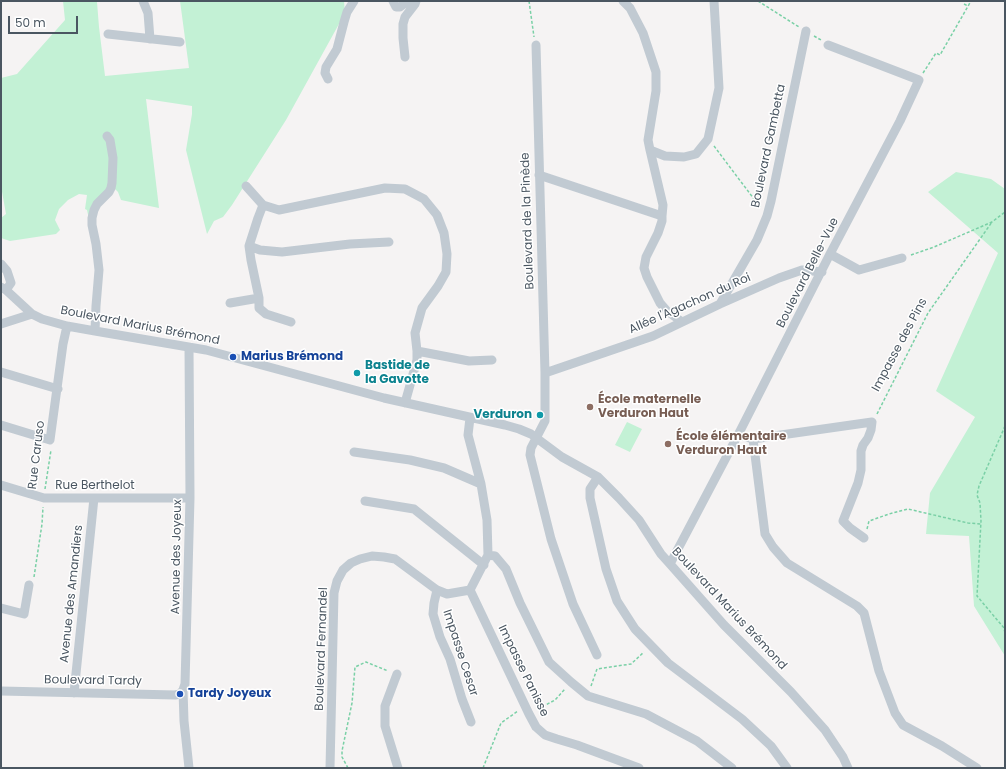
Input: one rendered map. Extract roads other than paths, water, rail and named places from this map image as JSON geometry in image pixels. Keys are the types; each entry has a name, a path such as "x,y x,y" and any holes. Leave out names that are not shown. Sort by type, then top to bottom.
{"street":[{"path":"143,1 148,13 150,39"},
{"path":"328,79 325,73 326,67 337,48 344,22 354,1"},
{"path":"394,4 400,7 408,1"},
{"path":"405,56 403,24 405,17 416,1"},
{"path":"623,1 630,8 642,32 656,72 656,91 648,140 663,205 662,221 646,257 644,268 660,303 666,310 682,322"},
{"path":"650,150 664,156 684,157 696,154 708,139 719,88 714,1"},
{"name":"Boulevard Gambetta","path":"720,304 757,240 767,216 806,31"},
{"path":"108,34 180,42"},
{"name":"Boulevard Belle-Vue","path":"670,564 900,121 918,80 828,44"},
{"name":"Boulevard de la Pinède","path":"536,45 545,421 531,448 530,455 551,539 573,604 597,655"},
{"path":"95,331 99,265 92,218 97,204 109,192 112,183 112,148 110,140 107,136"},
{"path":"539,175 662,216"},
{"path":"246,186 263,205 279,210 385,188 405,189 424,199 436,215 444,233 447,254 446,272 422,308 418,320 415,333 417,360 405,403"},
{"path":"263,205 250,246 251,260 259,298 259,308 266,314 291,322"},
{"path":"250,246 260,250 282,252 350,244 389,242"},
{"path":"830,254 859,270 902,258"},
{"path":"1,257 8,271 11,283 4,289"},
{"path":"1,264 8,271"},
{"name":"Allée l'Agachon du Roi","path":"545,373 653,336 779,278 802,270 822,272"},
{"name":"Boulevard Marius Brémond","path":"4,289 32,314 42,319 67,326 212,352 384,398 519,429 531,434 562,457 598,477 640,520 661,554 724,625 816,719 825,730 848,768"},
{"path":"230,303 259,298"},
{"path":"1,324 32,314"},
{"name":"Rue Caruso","path":"1,425 50,440 63,344 67,326"},
{"name":"Avenue des Joyeux","path":"189,347 190,498 185,684 183,690 184,721 189,768"},
{"path":"417,351 469,361 492,360"},
{"path":"1,372 58,389"},
{"path":"470,418 468,435 481,484 487,520 488,555 470,590"},
{"path":"738,435 753,439 872,422 868,438 861,451 861,470 859,477 843,521 864,538"},
{"path":"753,439 765,534 773,547 787,563 857,606 864,613 879,671 894,713 902,725 942,746 977,768"},
{"path":"354,452 410,460 444,468 481,484"},
{"path":"598,477 589,493 606,569 617,601 635,629 668,663 742,719 771,746 787,768"},
{"name":"Rue Berthelot","path":"1,485 44,498 190,498"},
{"name":"Avenue des Amandiers","path":"74,693 94,498"},
{"path":"365,501 414,509 484,565"},
{"path":"488,555 495,556 506,569 520,603 549,662 571,682 588,696 646,714 696,741 732,768"},
{"name":"Boulevard Fernandel","path":"330,768 334,593 337,581 343,570 351,563 360,559 372,556 384,557 396,559 437,590 447,594 470,590"},
{"path":"1,608 24,614 29,585"},
{"name":"Impasse Cesar","path":"437,590 433,614 440,637 450,659 470,722"},
{"name":"Impasse Panisse","path":"470,590 536,727 545,735 639,768"},
{"path":"396,674 385,706 385,726 399,768"},
{"name":"Boulevard Tardy","path":"1,691 175,695 180,694 183,690"}],"place":[{"name":"Marius Brémond","path":"233,357"},
{"name":"Bastide de la Gavotte","path":"357,373"},
{"name":"École maternelle Verduron Haut","path":"590,407"},
{"name":"Verduron","path":"540,415"},
{"name":"École élémentaire Verduron Haut","path":"668,444"},
{"name":"Tardy Joyeux","path":"180,694"}]}
